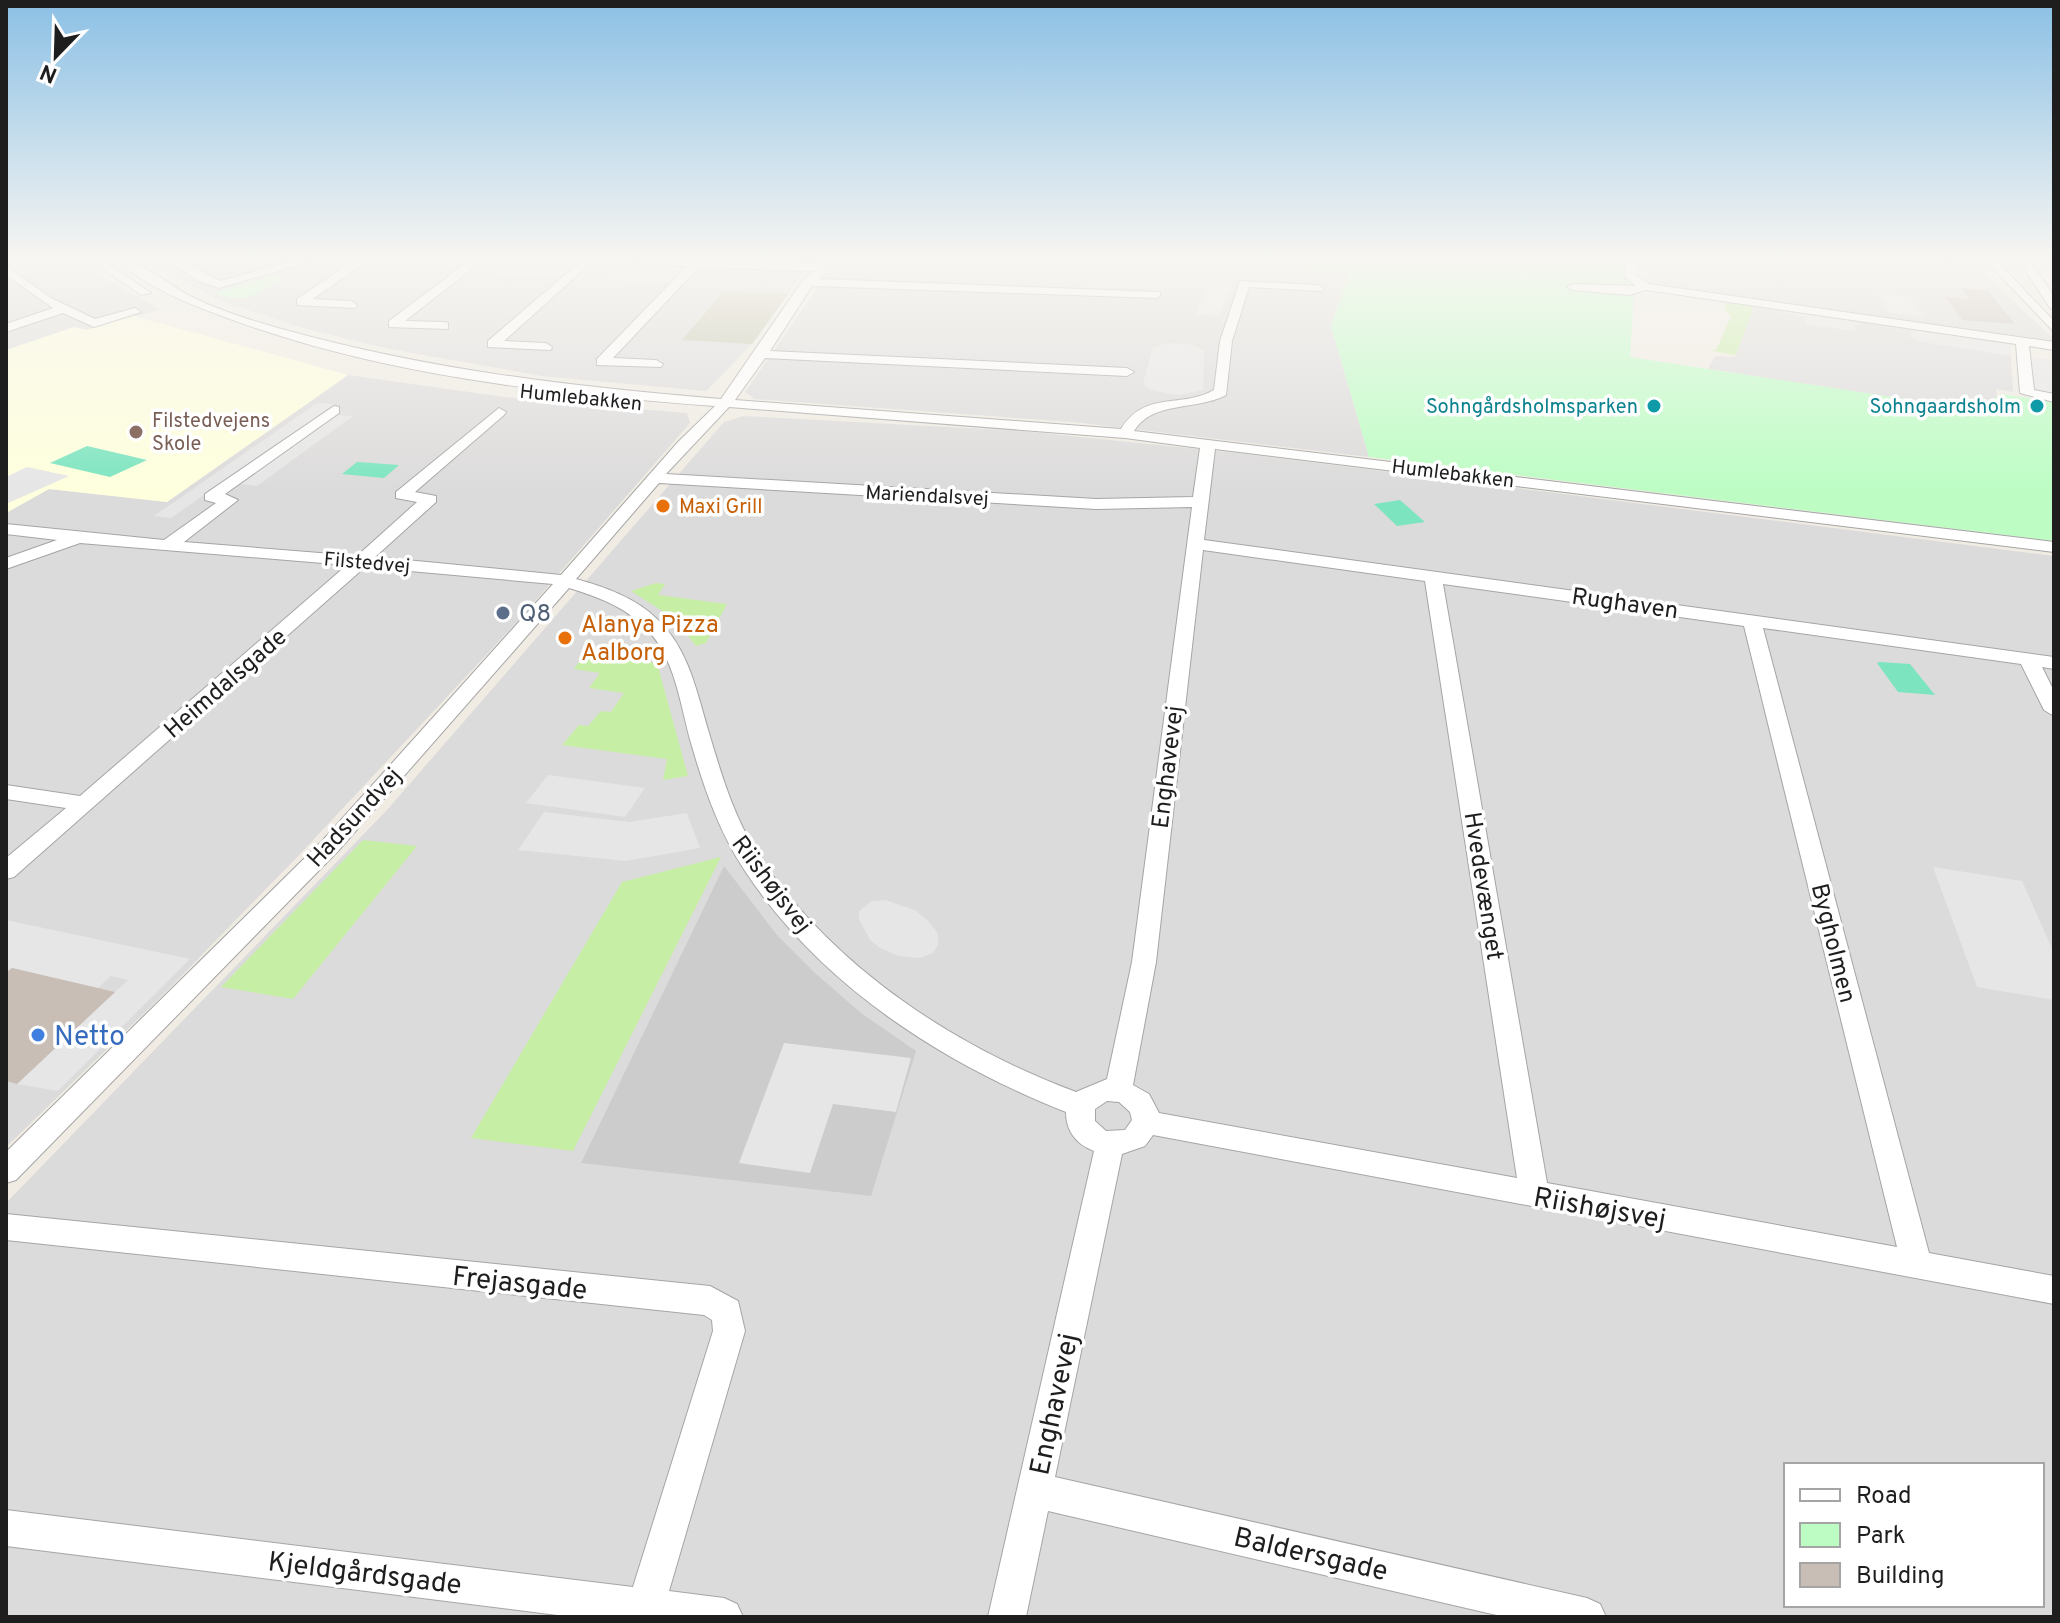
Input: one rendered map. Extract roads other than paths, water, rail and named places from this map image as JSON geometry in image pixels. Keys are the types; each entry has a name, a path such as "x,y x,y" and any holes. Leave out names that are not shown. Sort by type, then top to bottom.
{"street":[{"name":"Humlebakken","path":"255,337 401,373 549,395 717,406"},
{"name":"Humlebakken","path":"303,337 381,358 566,388 779,413 850,412 1125,434 2054,547"},
{"path":"501,337 493,344 546,347"},
{"path":"626,337 602,362 656,364"},
{"name":"Hadsundvej","path":"6,1171 331,845 566,581 747,371 771,337"},
{"path":"1125,434 1143,410 1203,400 1221,392 1227,337"},
{"path":"1992,337 2054,346"},
{"path":"2022,341 2027,393 2054,398"},
{"path":"759,354 1127,372"},
{"path":"2026,381 2054,385"},
{"path":"167,546 230,500 211,497 334,410"},
{"name":"Heimdalsgade","path":"6,871 363,561 430,499 402,495 499,412"},
{"name":"Enghavevej","path":"1118,1090 1144,962 1208,443"},
{"name":"Mariendalsvej","path":"655,478 1096,504 1199,502"},
{"name":"Filstedvej","path":"6,529 167,546 542,576 566,581"},
{"path":"6,564 78,538"},
{"name":"Rughaven","path":"1195,544 2054,663"},
{"name":"Hvedevænget","path":"1433,577 1534,1195"},
{"name":"Riishøjsvej","path":"566,581 608,596 641,615 659,631 675,656 728,822 754,868 816,942 868,987 928,1031 1005,1075 1081,1106"},
{"name":"Bygholmen","path":"1752,621 1917,1265"},
{"path":"2028,659 2054,710"},
{"path":"6,792 86,804"},
{"path":"1118,1090 1136,1098 1142,1105 1146,1122 1135,1138 1110,1144 1085,1133 1079,1116 1081,1106 1089,1096 1118,1090"},
{"name":"Riishøjsvej","path":"1146,1122 2054,1290"},
{"name":"Enghavevej","path":"1007,1617 1110,1144"},
{"name":"Frejasgade","path":"6,1227 710,1301 727,1312 729,1331 646,1606"},
{"name":"Baldersgade","path":"1034,1490 1587,1617"},
{"name":"Kjeldgårdsgade","path":"6,1528 724,1617"}],"place":[{"name":"Sohngårdsholmsparken","path":"1654,406"},
{"name":"Sohngaardsholm","path":"2037,406"},
{"name":"Filstedvejens Skole","path":"136,432"},
{"name":"Maxi Grill","path":"663,506"},
{"name":"Q8","path":"503,613"},
{"name":"Alanya Pizza Aalborg","path":"565,638"},
{"name":"Netto","path":"38,1035"}]}
